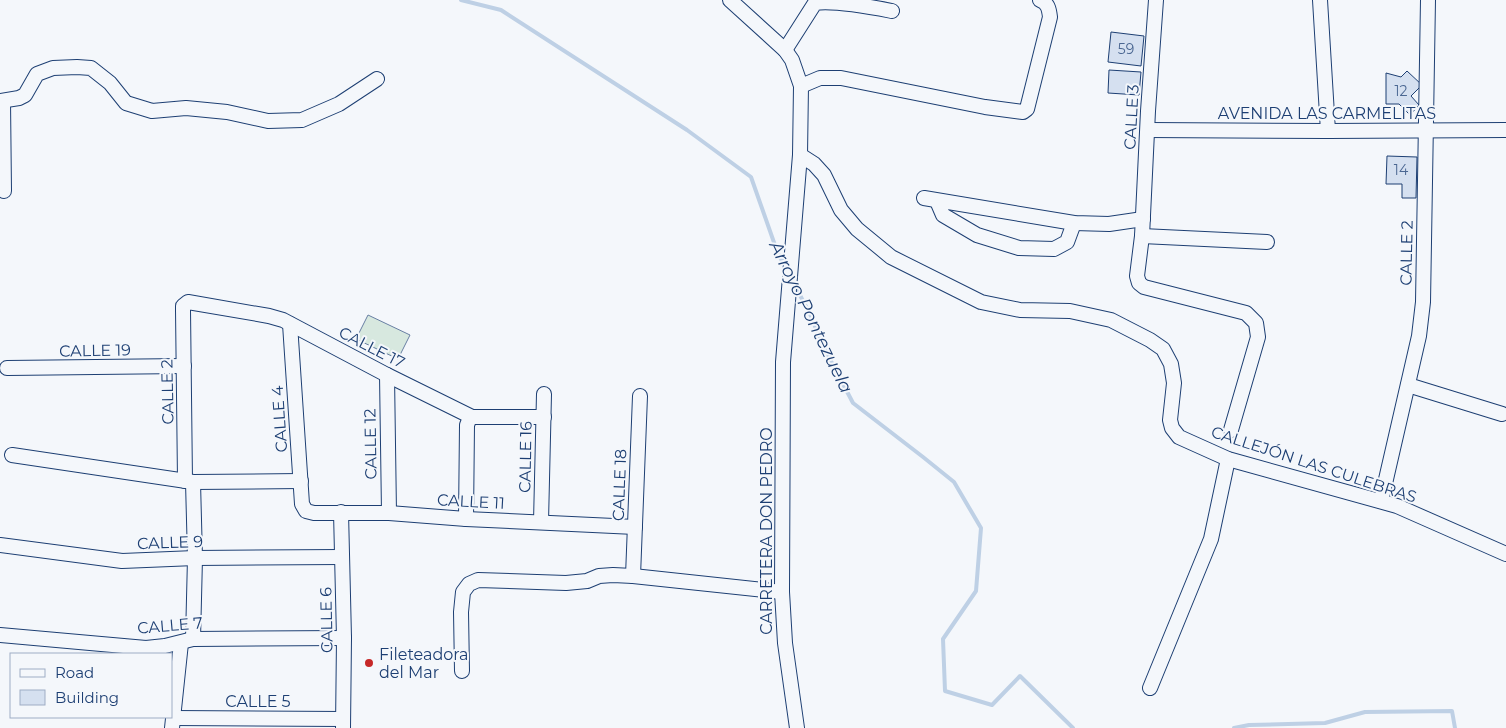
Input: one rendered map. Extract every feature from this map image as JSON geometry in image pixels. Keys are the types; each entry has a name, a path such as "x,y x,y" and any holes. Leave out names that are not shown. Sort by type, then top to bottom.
{"street":[{"path":"730,0 786,50 792,60 801,86 800,155"},
{"path":"786,50 815,3 822,0 847,2 892,12"},
{"path":"801,86 820,78 841,78 985,107 1023,112 1027,109 1050,17 1046,4 1040,0"},
{"name":"CALLE 3","path":"1156,0 1142,236 1137,276 1139,283 1144,287 1246,313 1256,323 1258,337 1231,430"},
{"path":"1320,0 1328,131"},
{"name":"CALLE 2","path":"1381,501 1419,336 1422,302 1428,0"},
{"path":"4,192 2,101 25,96 37,74 53,68 91,68 110,82 126,103 152,111 186,108 227,112 268,121 302,120 339,104 377,79"},
{"name":"AVENIDA LAS CARMELITAS","path":"1148,130 1506,130"},
{"name":"CARRETERA DON PEDRO","path":"798,728 785,643 782,592 783,362 796,184 800,155"},
{"name":"CALLEJÓN LAS CULEBRAS","path":"800,155 814,164 824,175 841,210 856,229 891,257 981,302 1020,310 1070,311 1112,320 1163,349 1171,364 1174,383 1170,420 1172,428 1180,438 1228,459 1397,506 1506,554"},
{"path":"1074,223 1067,242 1054,249 1019,248 977,236 943,215 930,199 1074,223 1109,224 1143,219"},
{"path":"1142,236 1266,242"},
{"name":"CALLE 17","path":"185,304 191,302 269,316 290,324 472,417 544,417"},
{"name":"CALLE 2","path":"172,723 187,641 195,558 189,481 184,366 183,310 185,304"},
{"name":"CALLE 4","path":"290,324 302,504 306,511"},
{"name":"CALLE 19","path":"7,368 184,366"},
{"name":"CALLE 12","path":"387,375 388,513"},
{"path":"1408,384 1502,414"},
{"name":"CALLE 16","path":"541,522 544,394"},
{"name":"CALLE 18","path":"633,576 640,396"},
{"path":"466,519 467,425 472,417"},
{"path":"12,455 189,481 301,482"},
{"path":"1150,688 1211,539 1228,459"},
{"name":"CALLE 11","path":"306,511 314,513 388,513 466,519 634,527"},
{"name":"CALLE 6","path":"341,512 344,638 343,723"},
{"name":"CALLE 9","path":"0,545 122,561 195,558 342,557"},
{"path":"462,671 463,592 469,584 482,579 566,583 587,581 599,576 613,575 782,592"},
{"name":"CALLE 7","path":"0,635 146,648 187,641 344,638"},
{"name":"CALLE 5","path":"172,723 343,723"}],"shaded area":[{"path":"368,315 410,335 398,359 356,339"}],"building":[{"path":"1111,32 1144,36 1141,66 1108,62"},
{"path":"1109,70 1141,72 1139,95 1108,93"},
{"path":"1407,71 1422,85 1411,96 1419,105 1410,115 1399,104 1386,104 1386,73 1401,77"},
{"path":"1387,156 1417,157 1416,198 1402,198 1402,184 1386,184"}],"waterway":[{"name":"Arroyo Pontezuela","path":"461,0 501,10 687,130 751,177 777,251 786,269"},
{"name":"Arroyo Pontezuela","path":"794,284 810,314 823,346 853,403 954,482 981,528 976,591 943,639 945,691 992,705 1020,676 1073,728"},
{"name":"Arroyo Pontezuela","path":"1234,728 1249,725 1325,723 1365,712 1452,711 1455,728"}],"place":[{"name":"Fileteadora del Mar","path":"369,663"}]}
